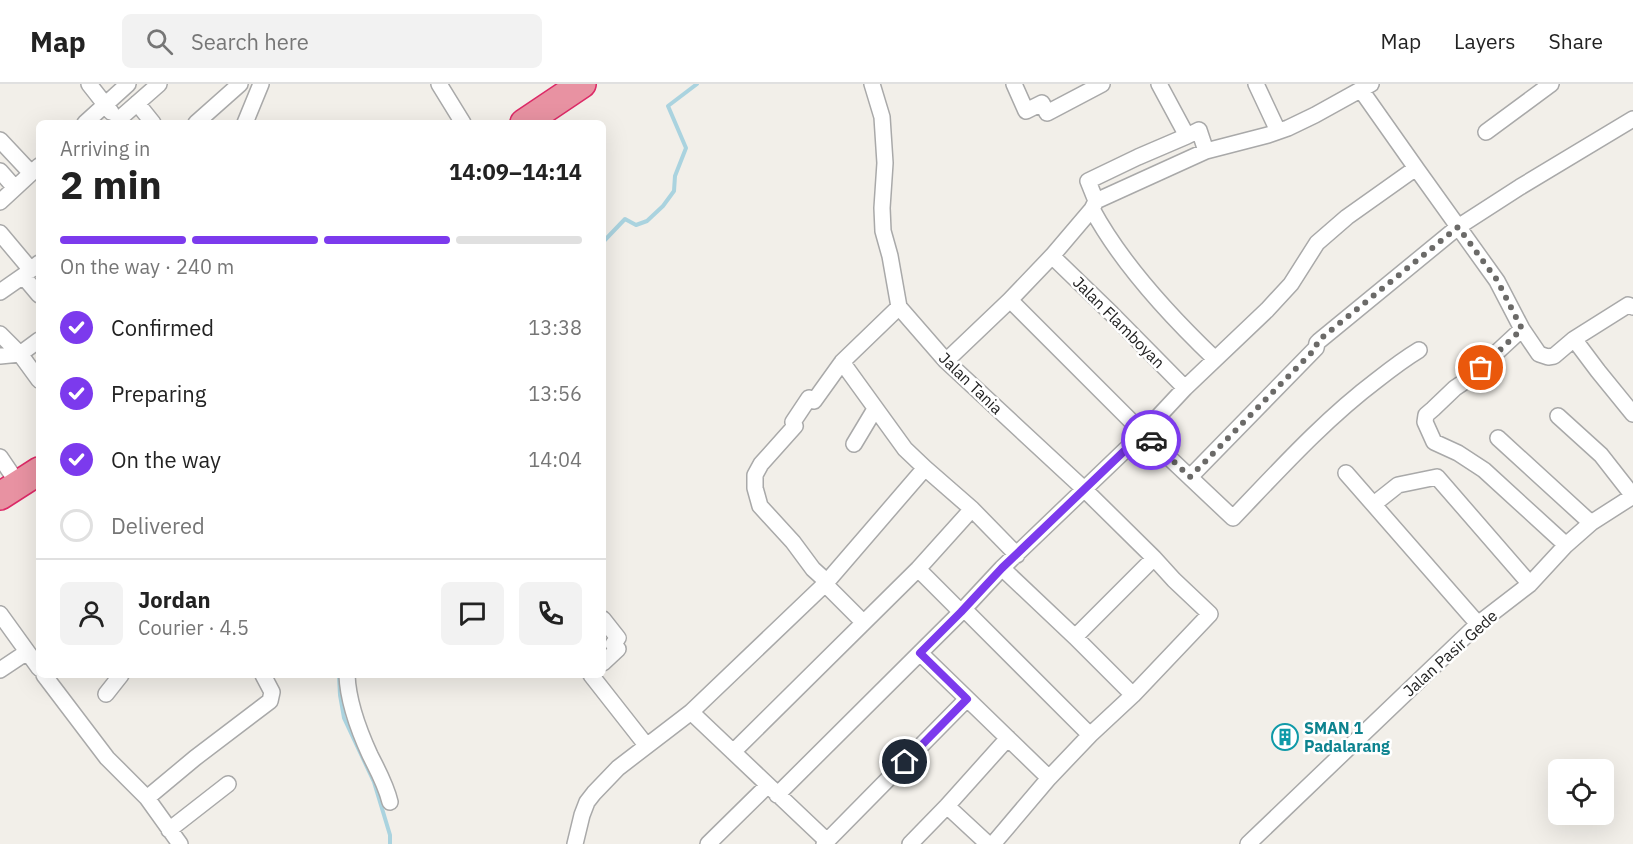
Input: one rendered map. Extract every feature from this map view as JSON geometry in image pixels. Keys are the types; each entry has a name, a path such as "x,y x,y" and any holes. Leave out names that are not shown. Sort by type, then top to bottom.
{"highway":[{"path":"528,120 582,84"}],"street":[{"path":"89,84 116,120"},
{"path":"88,120 128,84"},
{"path":"120,120 159,84"},
{"path":"199,120 240,84"},
{"path":"245,120 261,84"},
{"path":"439,84 461,120"},
{"path":"862,622 825,584 825,579 760,507 755,488 755,476 761,464 795,426 793,422 809,398 814,401 842,362 899,307 883,231 885,163 882,117 872,84"},
{"path":"1014,84 1026,111 1042,103 1047,112 1102,84"},
{"path":"1159,84 1187,136"},
{"path":"1256,84 1278,131"},
{"path":"1486,132 1551,84"},
{"path":"946,361 1052,256 1094,205 1206,151 1278,131 1315,115 1366,87 1416,168 1497,280 1522,329 1539,354 1554,356 1574,339 1628,305 1633,307"},
{"path":"137,103 151,120"},
{"path":"1190,477 1316,348 1319,340 1458,227 1633,119"},
{"path":"1206,151 1199,130 1088,181 1099,222 1160,303 1215,359"},
{"path":"0,140 35,170 0,202"},
{"path":"708,844 772,790 963,611 1002,568 1267,310 1291,284 1317,243 1347,217 1416,168"},
{"path":"0,171 15,188"},
{"path":"0,233 31,270 36,286"},
{"name":"Jalan Flamboyan","path":"1052,256 1185,388"},
{"path":"0,291 31,270"},
{"path":"1010,300 1143,433 1233,518 1317,431 1352,399 1405,358 1419,350"},
{"name":"Jalan Tania","path":"899,307 946,361 1084,489 1210,614 1133,695"},
{"path":"1522,329 1467,380 1455,388 1426,416 1424,421 1434,442 1458,453 1484,470 1566,545"},
{"path":"0,334 24,359 36,376"},
{"path":"1574,339 1633,414"},
{"path":"24,359 36,344"},
{"path":"0,356 24,359"},
{"path":"842,362 905,449 972,509 1017,555"},
{"path":"854,444 876,409"},
{"path":"1558,416 1601,456 1633,496"},
{"path":"1498,438 1591,523"},
{"path":"0,457 19,484"},
{"path":"575,844 582,815 591,796 618,768 691,712 825,584 925,468"},
{"path":"1346,473 1478,624"},
{"path":"1374,504 1398,485 1437,477 1530,584"},
{"name":"Jalan Pasir Gede","path":"1248,844 1478,624 1530,584 1566,545 1591,523 1633,496"},
{"path":"733,752 918,569 972,509"},
{"path":"1075,637 1154,558"},
{"path":"993,844 1049,778 1133,695 1002,568"},
{"path":"918,569 1090,735"},
{"path":"0,614 36,664"},
{"path":"606,624 618,638 613,644 618,649 606,660"},
{"path":"0,670 27,652"},
{"path":"920,653 1049,778"},
{"path":"46,678 107,758 147,798 180,844"},
{"path":"106,694 119,678"},
{"path":"147,798 270,700 272,692 265,678"},
{"path":"347,678 356,717 369,753 387,789 390,802"},
{"path":"593,678 646,745"},
{"path":"691,712 825,843 967,699"},
{"path":"910,844 1008,738"},
{"path":"169,830 228,784"},
{"path":"947,806 988,844"}],"waterway":[{"path":"606,239 625,219 636,225 647,221 663,206 674,191 675,176 686,148 668,106 697,84"},
{"path":"339,678 344,718 374,782 390,835 390,844"}],"way so far":[{"path":"1151,440 1190,477 1316,348 1319,340 1458,227 1497,280 1522,329 1481,368"}],"place":[{"name":"SMAN 1 Padalarang","path":"1285,737"}],"route":[{"path":"905,762 967,699 920,653 1002,568 1143,433 1151,440"}]}
